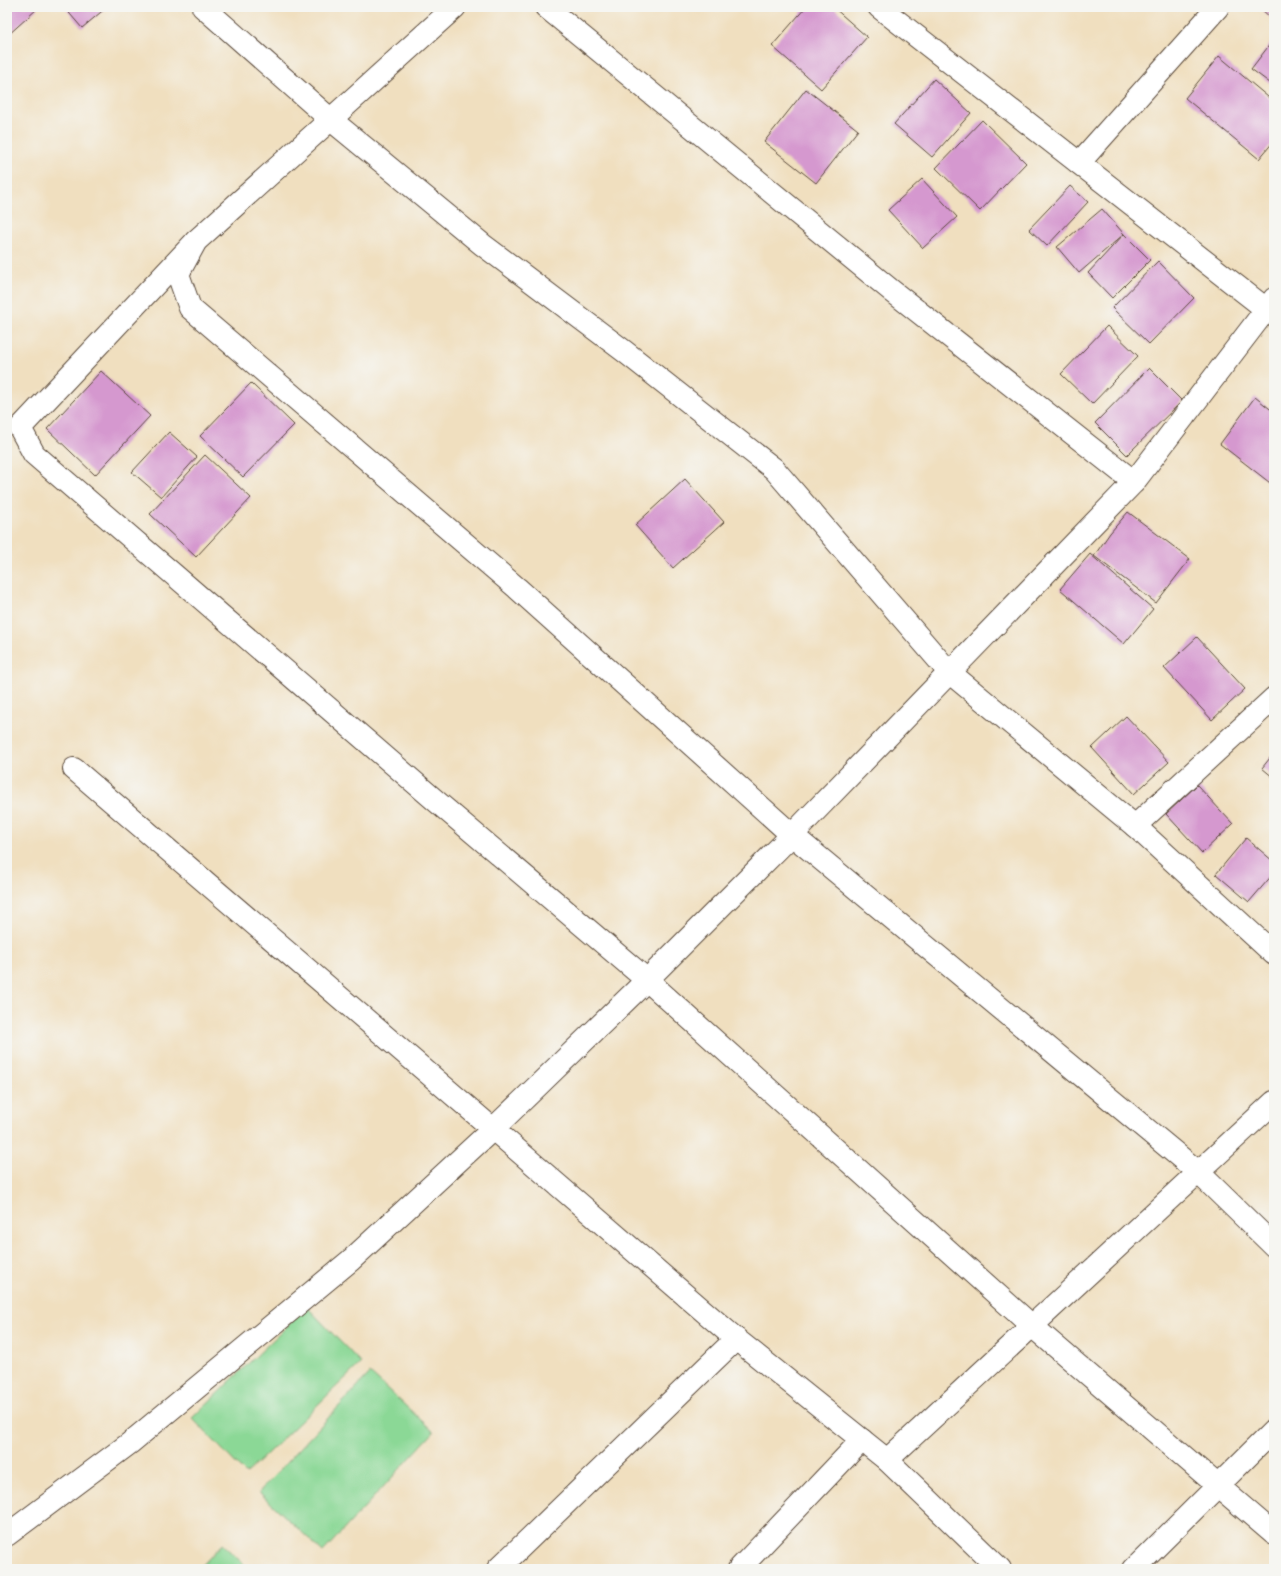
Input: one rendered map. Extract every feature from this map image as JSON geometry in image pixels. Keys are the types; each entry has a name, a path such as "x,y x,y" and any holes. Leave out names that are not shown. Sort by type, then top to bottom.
{"street":[{"path":"203,7 330,119 483,245 624,352 774,469 949,672 1135,826 1274,954"},
{"path":"455,7 196,241 20,428 34,454 436,801 647,980 1032,1326 1274,1534"},
{"path":"546,7 892,291 1134,482"},
{"path":"7,1535 130,1443 351,1260 493,1129 647,980 792,835 1134,482 1270,304 1079,163 879,7"},
{"path":"1079,163 1218,7"},
{"path":"196,241 178,274 190,308 517,588 792,835 1198,1172 1274,1246"},
{"path":"1135,826 1274,698"},
{"path":"74,769 736,1339 887,1460 1000,1569"},
{"path":"887,1460 1274,1102"},
{"path":"498,1569 736,1339"},
{"path":"1134,1569 1274,1430"},
{"path":"739,1569 862,1440"}],"green space":[{"path":"307,1307 361,1363 246,1474 192,1418"},
{"path":"370,1373 434,1432 323,1552 259,1492"},
{"path":"222,1544 249,1569 199,1569"}],"building":[{"path":"7,7 35,7 37,9 7,36"},
{"path":"64,7 107,7 82,28"},
{"path":"806,7 833,7 867,37 821,89 772,46"},
{"path":"1259,7 1274,7 1274,21"},
{"path":"1274,39 1274,86 1251,69"},
{"path":"1219,56 1274,102 1274,141 1259,159 1185,98"},
{"path":"934,79 971,113 932,157 894,124"},
{"path":"806,89 858,130 816,183 764,142"},
{"path":"982,120 1026,163 980,211 936,168"},
{"path":"922,179 957,217 923,248 888,210"},
{"path":"1070,186 1088,202 1047,246 1029,229"},
{"path":"1102,209 1124,234 1079,273 1057,247"},
{"path":"1124,234 1150,260 1112,298 1088,273"},
{"path":"1158,261 1194,298 1149,344 1112,308"},
{"path":"1107,326 1138,356 1092,404 1061,374"},
{"path":"1149,368 1182,401 1127,455 1095,423"},
{"path":"101,371 150,416 95,475 47,429"},
{"path":"251,383 294,425 243,477 200,436"},
{"path":"1255,397 1274,412 1274,486 1220,444"},
{"path":"169,432 197,457 161,497 132,472"},
{"path":"205,455 251,498 196,557 150,514"},
{"path":"685,479 724,522 673,568 635,525"},
{"path":"1128,512 1190,559 1156,603 1094,556 1110,533"},
{"path":"1090,554 1153,609 1124,644 1060,589"},
{"path":"1197,637 1245,689 1212,720 1164,668"},
{"path":"1126,716 1169,762 1134,794 1092,748"},
{"path":"1274,753 1274,778 1262,768"},
{"path":"1197,785 1233,824 1202,853 1166,814"},
{"path":"1246,838 1274,862 1274,873 1249,902 1216,874"}]}
